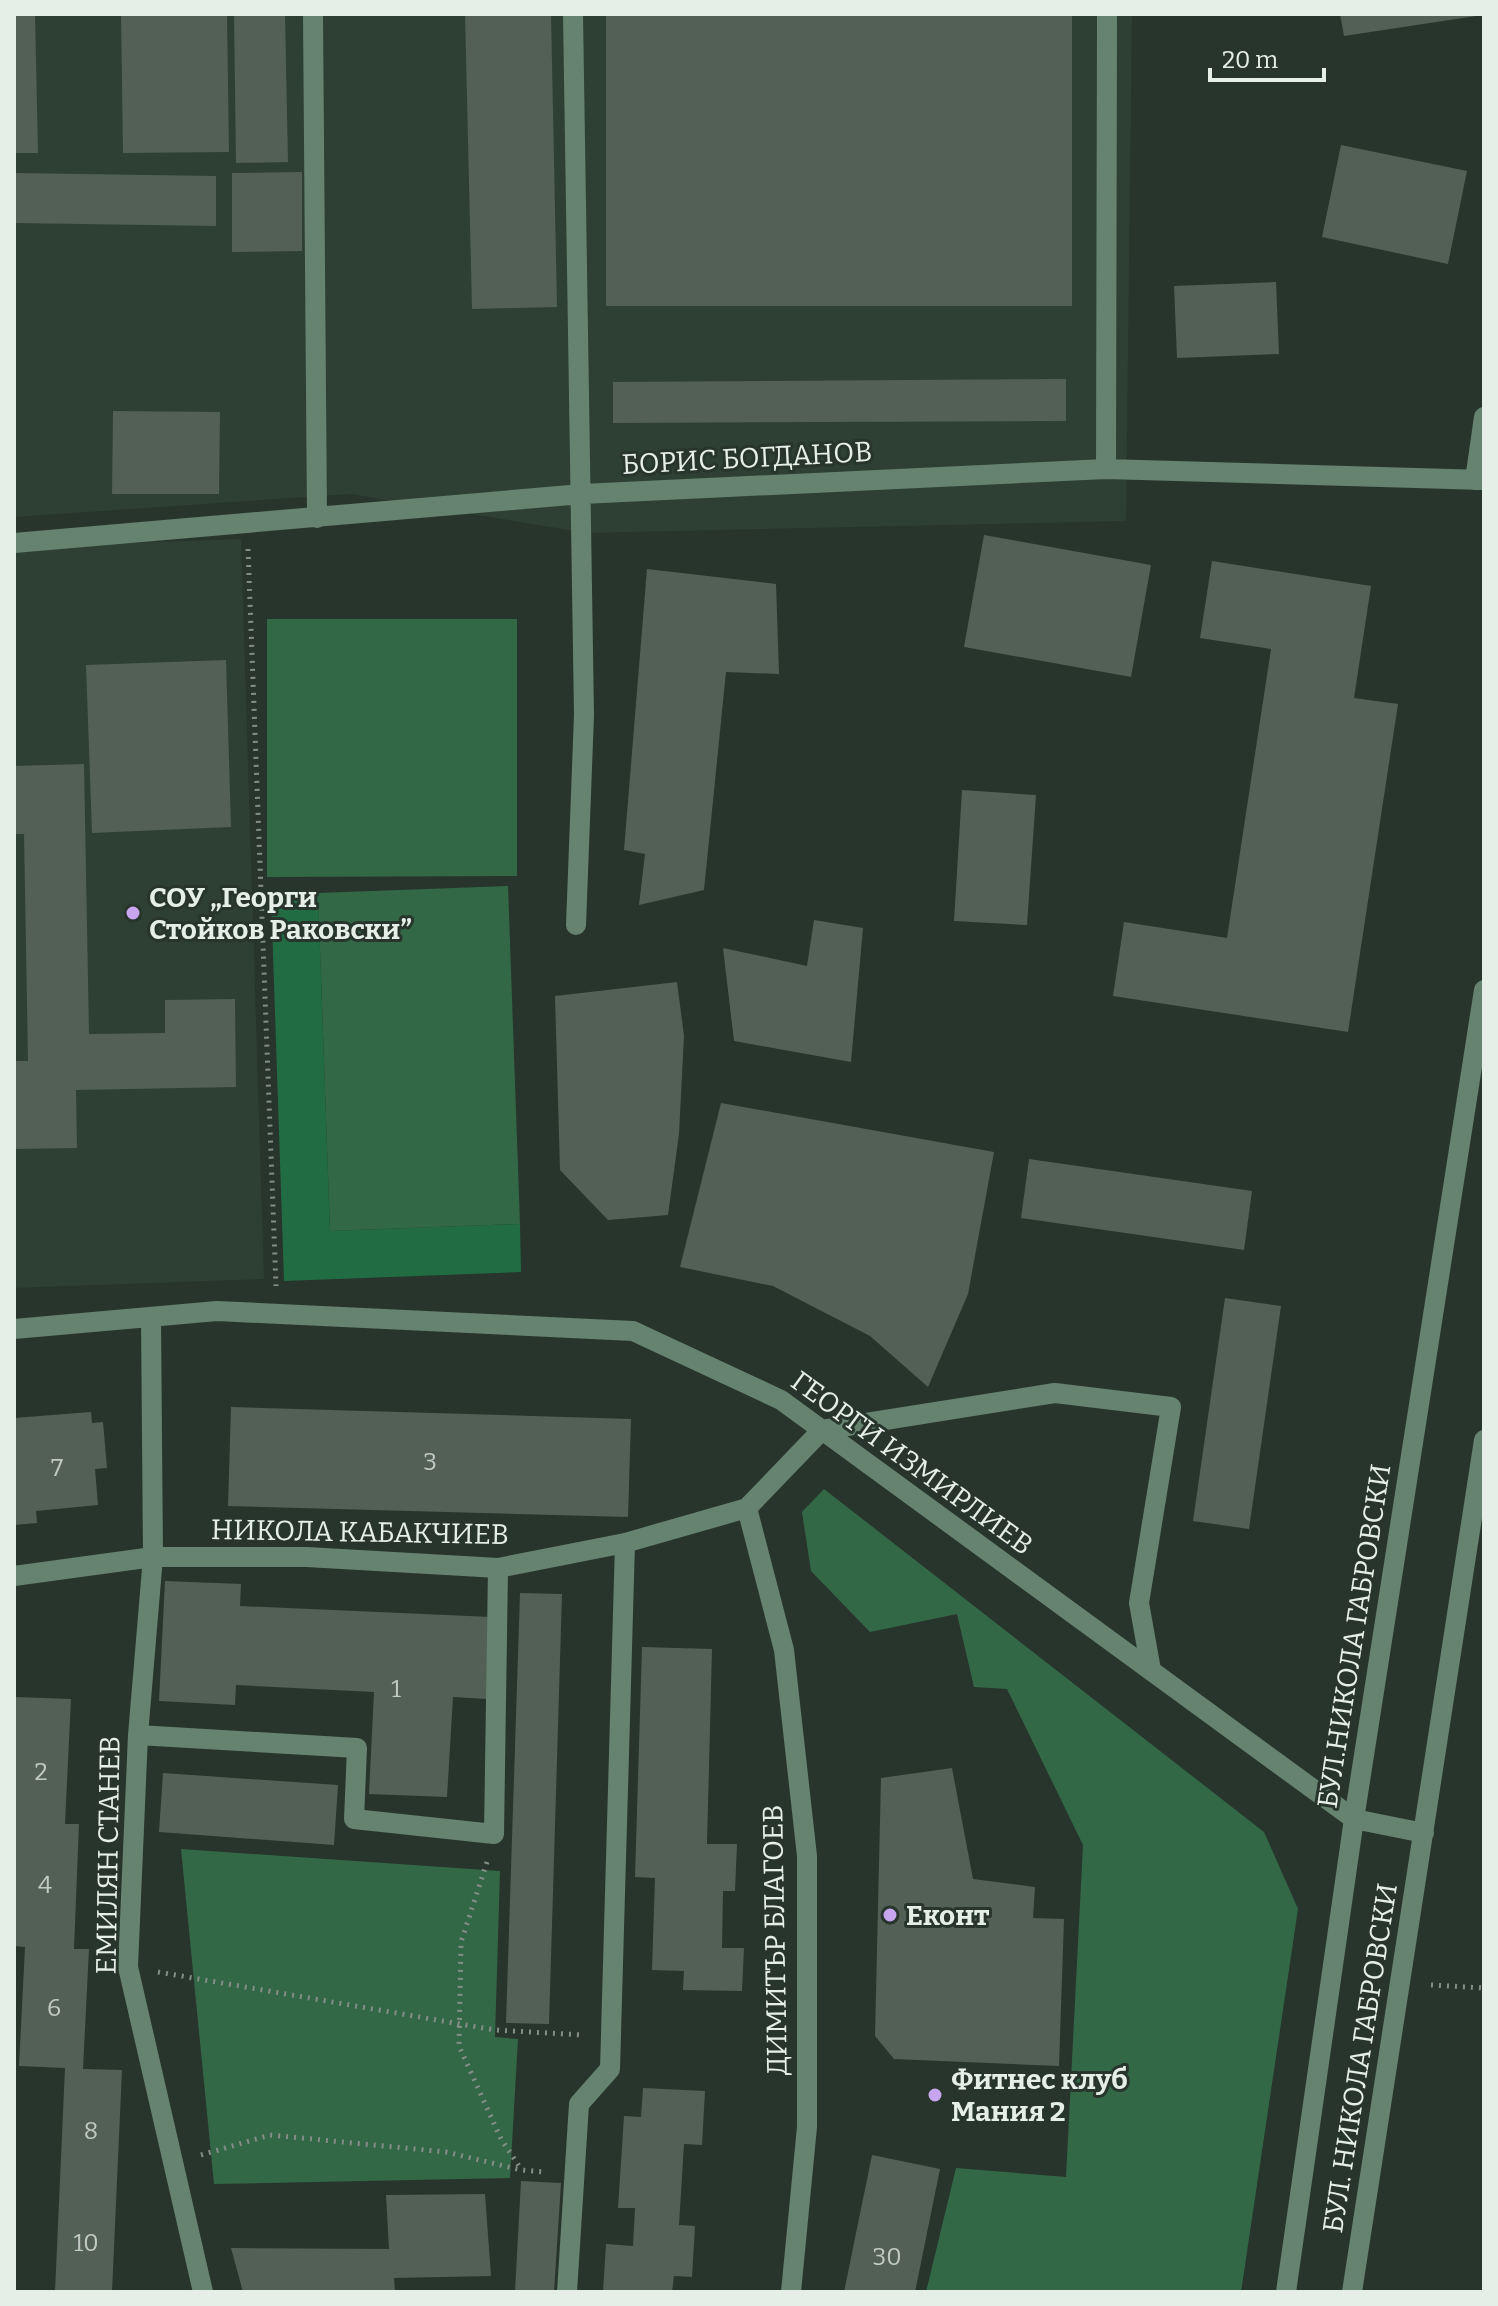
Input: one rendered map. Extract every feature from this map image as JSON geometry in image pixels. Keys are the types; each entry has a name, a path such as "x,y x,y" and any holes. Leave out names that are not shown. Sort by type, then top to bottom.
{"street":[{"path":"313,14 317,518"},
{"path":"573,14 584,715 576,925"},
{"path":"1106,469 1107,14"},
{"path":"1480,480 1484,417"},
{"name":"БОРИС БОГДАНОВ","path":"14,543 582,494 1106,469 1480,480"},
{"name":"БУЛ.НИКОЛА ГАБРОВСКИ","path":"1286,2292 1354,1819 1484,990"},
{"name":"ГЕОРГИ ИЗМИРЛИЕВ","path":"14,1329 217,1311 633,1331 781,1400 1354,1819 1424,1833"},
{"name":"ЕМИЛЯН СТАНЕВ","path":"151,1317 153,1557 138,1735 128,1967 203,2292"},
{"path":"747,1508 822,1430 1055,1393 1171,1407 1139,1603 1151,1670"},
{"path":"1424,1833 1484,1440"},
{"name":"НИКОЛА КАБАКЧИЕВ","path":"14,1576 153,1557 307,1557 498,1568 625,1543 747,1508"},
{"name":"ДИМИТЪР БЛАГОЕВ","path":"747,1508 784,1650 807,1856 807,2127 791,2292"},
{"path":"567,2292 579,2104 610,2069 625,1543"},
{"path":"138,1735 357,1748 354,1819 494,1834 498,1568"},
{"name":"БУЛ. НИКОЛА ГАБРОВСКИ","path":"1352,2292 1424,1833"}],"path":[{"path":"247,524 277,1313"},
{"path":"494,1834 461,1942 459,2046 501,2139 521,2170"},
{"path":"128,1967 495,2030 611,2036"},
{"path":"1431,1985 1484,1988"},
{"path":"173,2163 270,2135 446,2152 521,2170 574,2174"}],"shaded area":[{"path":"14,14 1132,14 1126,521 587,533 350,494 14,517"},
{"name":"СОУ „Георги Стойков Раковски”","path":"241,539 264,1279 14,1288 14,547"}],"green space":[{"path":"267,619 517,619 517,876 267,877"},
{"path":"508,886 520,1224 330,1231 318,893"},
{"path":"318,893 330,1231 520,1224 521,1272 284,1281 271,894"},
{"path":"824,1489 1264,1832 1298,1909 1241,2292 926,2292 956,2168 1066,2177 1083,1845 1007,1689 974,1687 957,1614 870,1632 811,1571 802,1512"},
{"path":"181,1849 500,1871 495,2037 518,2039 510,2178 214,2184"}],"building":[{"path":"14,14 35,14 38,153 14,153"},
{"path":"121,14 227,14 229,152 123,153"},
{"path":"234,14 285,14 288,162 236,163"},
{"path":"465,14 551,14 557,307 472,309"},
{"path":"606,14 1072,14 1072,306 606,306"},
{"path":"1340,14 1476,14 1476,16 1344,36"},
{"path":"1341,145 1467,171 1448,264 1322,237"},
{"path":"302,172 302,251 232,252 232,173"},
{"path":"14,173 216,176 216,226 14,223"},
{"path":"1276,282 1279,354 1177,358 1174,286"},
{"path":"1066,379 1066,421 613,423 613,382"},
{"path":"113,411 220,412 219,494 112,494"},
{"path":"984,535 1151,565 1131,677 964,647"},
{"path":"1212,561 1371,586 1354,698 1398,704 1348,1032 1113,996 1124,922 1227,938 1271,649 1200,638"},
{"path":"647,569 776,584 779,674 726,672 704,890 639,905 645,854 624,850"},
{"path":"226,660 231,827 92,833 86,665"},
{"path":"84,764 89,1034 165,1033 165,1000 235,999 236,1087 76,1090 77,1148 14,1149 14,1061 28,1061 24,834 14,834 14,766"},
{"path":"962,790 1036,795 1027,925 954,921"},
{"path":"814,920 863,928 851,1062 734,1041 723,948 807,966"},
{"path":"677,982 684,1036 679,1134 668,1215 608,1220 560,1170 555,996"},
{"path":"721,1103 994,1152 968,1294 928,1387 870,1336 773,1286 680,1267"},
{"path":"1029,1159 1252,1191 1244,1250 1021,1218"},
{"path":"1225,1298 1281,1306 1249,1529 1193,1521"},
{"path":"231,1407 631,1419 628,1517 228,1506"},
{"path":"91,1412 92,1423 103,1422 107,1468 95,1469 98,1505 36,1511 37,1523 14,1525 14,1418"},
{"path":"165,1581 241,1584 240,1606 491,1617 487,1699 453,1697 447,1797 369,1794 374,1692 236,1685 235,1705 159,1701"},
{"path":"520,1593 562,1594 549,2024 506,2023"},
{"path":"642,1647 712,1649 707,1844 737,1844 735,1891 723,1891 722,1948 744,1948 742,1991 683,1990 684,1971 652,1970 655,1878 635,1877"},
{"path":"15,1697 71,1699 65,1824 79,1824 74,1949 89,1949 83,2069 122,2070 112,2292 55,2292 65,2068 19,2066 25,1947 14,1946"},
{"path":"952,1768 973,1879 1035,1887 1033,1918 1064,1919 1059,2066 894,2059 875,2036 881,1778"},
{"path":"163,1773 338,1785 334,1845 159,1832"},
{"path":"643,2088 705,2091 702,2145 684,2144 679,2225 695,2226 692,2277 674,2276 672,2292 603,2292 606,2244 633,2246 635,2208 618,2208 624,2116 641,2117"},
{"path":"872,2155 940,2169 915,2292 844,2292"},
{"path":"521,2181 561,2183 554,2292 515,2292"},
{"path":"485,2194 491,2276 394,2278 395,2292 243,2292 231,2248 389,2249 386,2195"}],"place":[{"name":"СОУ „Георги Стойков Раковски”","path":"133,913"},
{"name":"Еконт","path":"890,1915"},
{"name":"Фитнес клуб Мания 2","path":"935,2095"}]}
